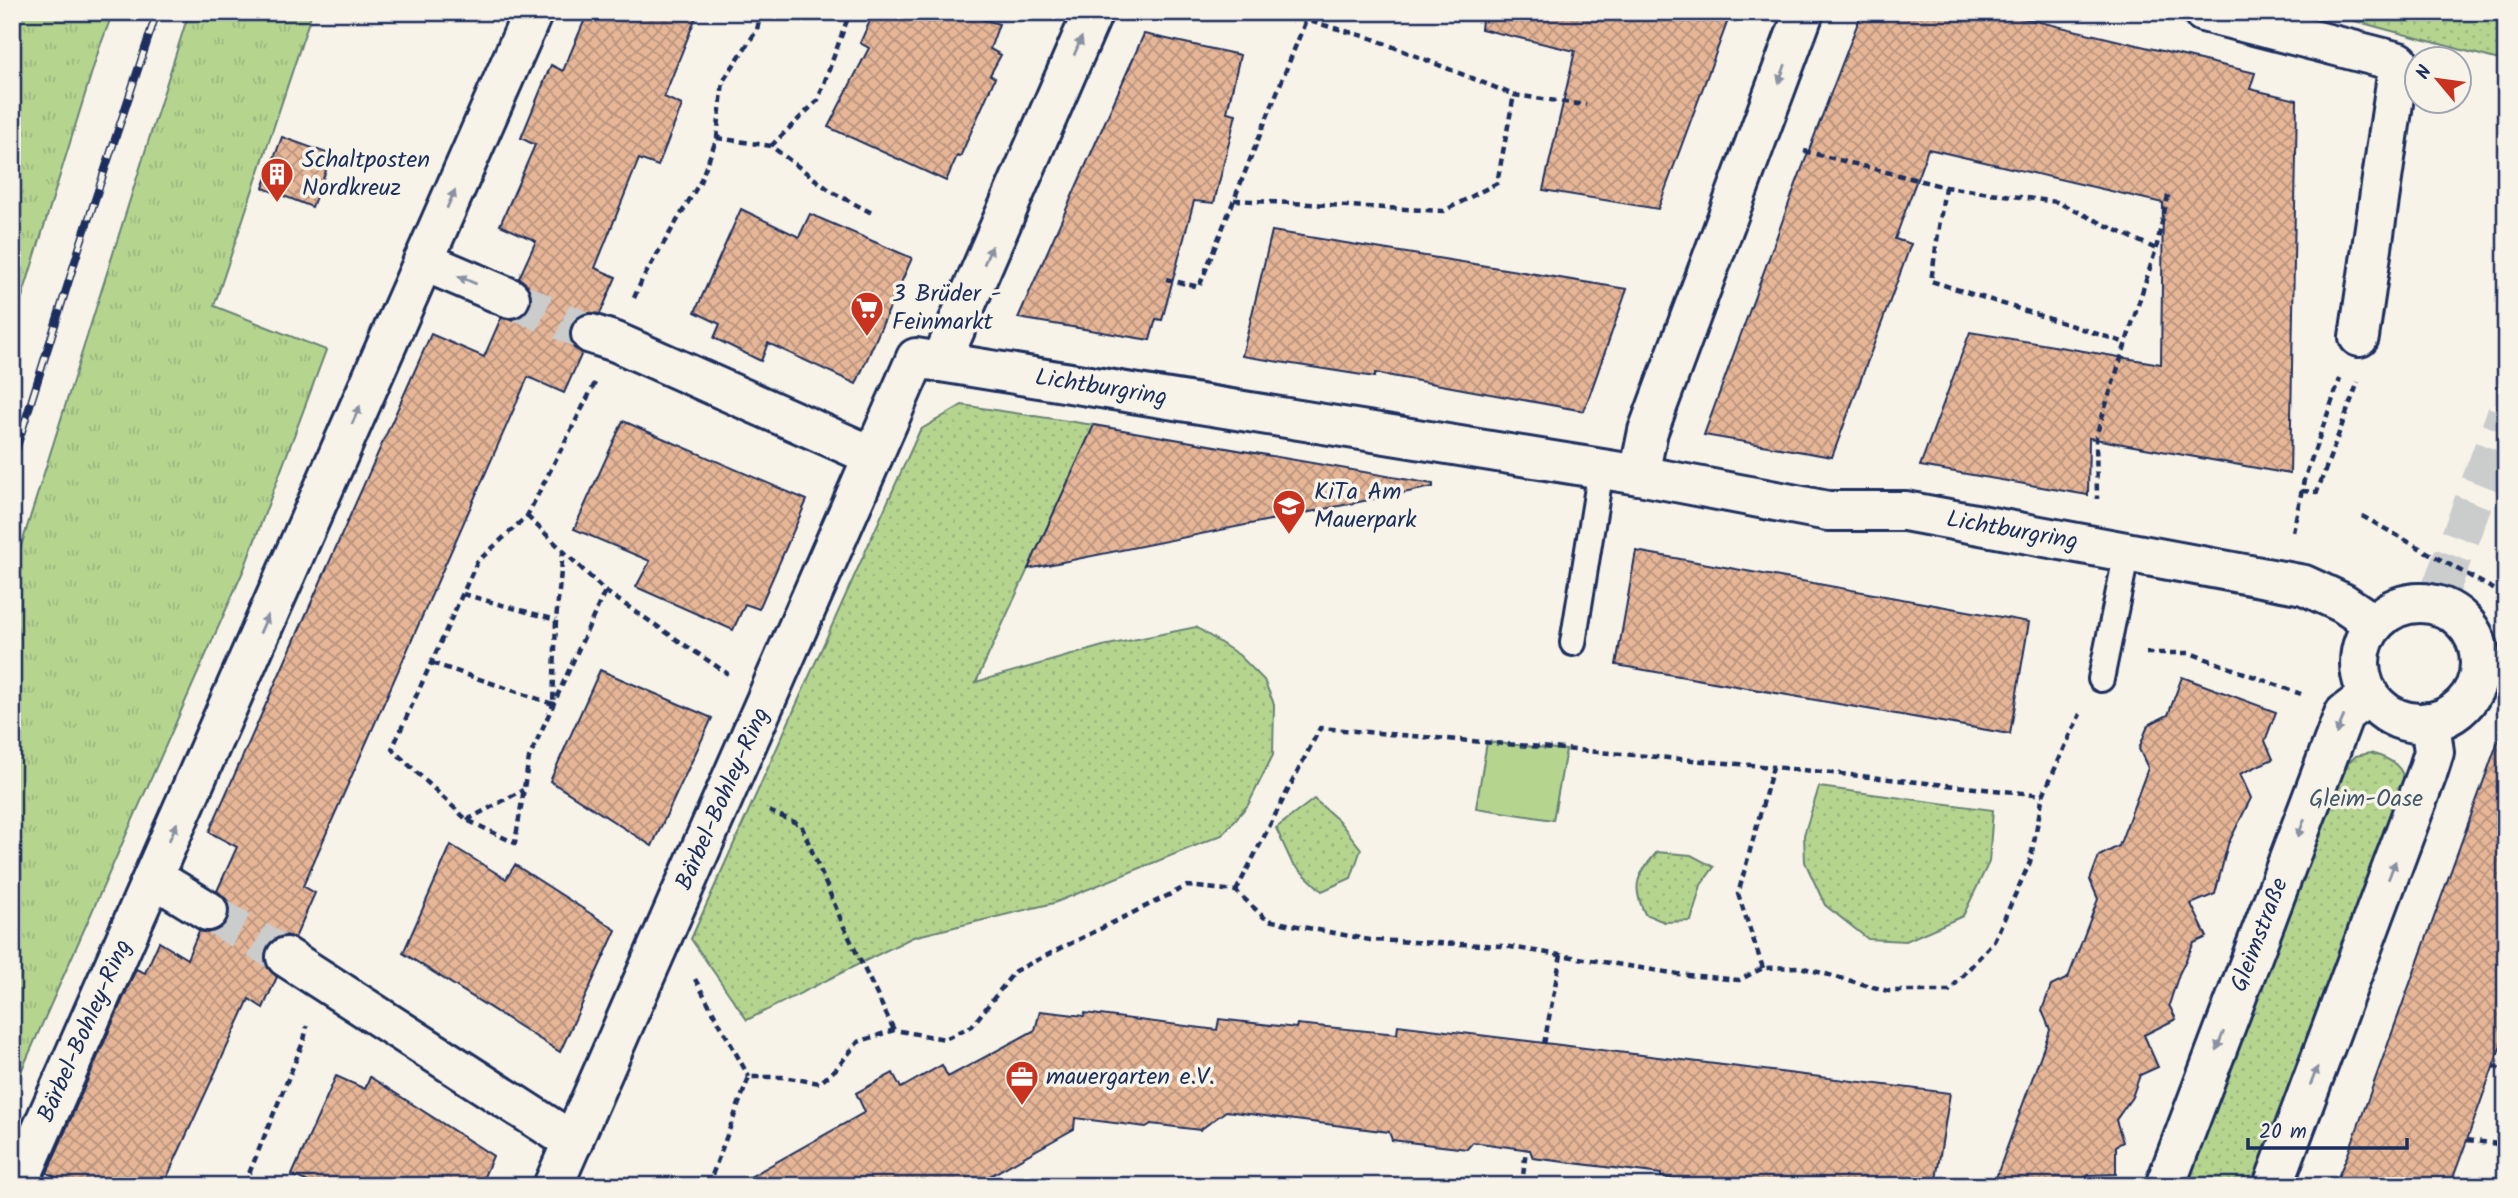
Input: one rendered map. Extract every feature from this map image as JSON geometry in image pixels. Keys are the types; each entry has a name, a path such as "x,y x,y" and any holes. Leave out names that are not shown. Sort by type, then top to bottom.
{"street":[{"name":"Bärbel-Bohley-Ring","path":"17,1186 533,12"},
{"path":"940,362 1093,12"},
{"path":"1639,475 1648,431 1804,12"},
{"path":"2203,12 2399,62 2351,353"},
{"path":"424,261 510,298"},
{"path":"603,338 873,456"},
{"name":"Bärbel-Bohley-Ring","path":"553,1186 916,359 940,362"},
{"name":"Lichtburgring","path":"940,362 1639,475 1828,511 1905,511 2304,585 2343,603 2374,624"},
{"path":"2437,597 2469,626 2477,645 2480,665 2476,685 2465,702 2450,715 2430,722 2395,718 2381,709 2369,695 2361,677 2360,659 2364,640 2374,624 2386,612 2401,605 2437,597"},
{"name":"Gleimstraße","path":"2165,1186 2344,714 2369,695"},
{"path":"2273,1186 2427,774 2434,752 2430,722"},
{"path":"153,877 208,911"},
{"path":"286,957 573,1142"}],"lane":[{"path":"1573,643 1601,469"},
{"path":"2102,678 2127,552"}],"path":[{"path":"605,591 529,758 515,843 467,820 392,749 477,562 527,516 603,338 642,280 701,181 717,138 723,81 757,30 761,12"},
{"path":"771,146 818,100 850,12"},
{"path":"1276,12 1371,38 1514,95 1586,105"},
{"path":"1166,279 1199,287 1306,20"},
{"path":"1234,200 1444,211 1497,183 1514,95"},
{"path":"1759,136 1812,153 1945,187 2057,202 2156,249"},
{"path":"717,138 771,146 832,192 872,213"},
{"path":"1945,187 1931,282 2126,343"},
{"path":"2097,500 2096,436 2156,249 2169,191"},
{"path":"2302,491 2317,492 2362,368 2351,353"},
{"path":"2293,532 2302,491 2351,353"},
{"path":"527,516 605,591 719,670"},
{"path":"2362,516 2506,596"},
{"path":"553,704 556,620 563,551"},
{"path":"463,594 556,620"},
{"path":"749,1077 782,1077 820,1083 836,1069 858,1042 894,1030 945,1039 972,1026 1015,971 1187,886 1236,891 1267,920 1370,940 1504,946 1678,974 1739,979 1763,968 1800,967 1888,991 1949,991 1994,941 2030,862 2043,795 2073,726 2102,678 2148,652 2190,653 2290,690"},
{"path":"432,663 553,704"},
{"path":"2496,710 2506,713"},
{"path":"1236,891 1320,728 1773,767 2043,795"},
{"path":"1763,968 1738,894 1773,767"},
{"path":"467,820 523,789"},
{"path":"727,791 801,825 844,927 894,1030"},
{"path":"666,927 749,1077 708,1186"},
{"path":"1544,1044 1562,955"},
{"path":"231,1186 246,1181 304,1040 318,977"},
{"path":"2493,1066 2506,1071"},
{"path":"2467,1140 2506,1145"},
{"path":"1521,1186 1526,1149"},
{"path":"246,1181 250,1186"}],"green space":[{"path":"12,12 113,12 99,49 12,330"},
{"path":"189,12 312,12 214,306 326,350 244,569 12,1092 12,575"},
{"path":"2322,12 2506,12 2506,40 2499,60 2472,53 2472,46 2447,46"},
{"path":"962,405 1094,425 976,682 1103,646 1196,627 1239,655 1264,680 1274,704 1273,755 1248,805 1222,835 1054,903 913,937 747,1020 691,939 920,430"},
{"path":"1487,742 1566,750 1553,820 1476,808"},
{"name":"Gleim-Oase","path":"2370,753 2391,761 2400,769 2406,790 2257,1186 2187,1186 2339,770 2356,756"},
{"path":"1819,787 1993,810 1989,862 1963,916 1906,941 1868,939 1825,905 1805,862 1804,835"},
{"path":"1314,799 1338,820 1361,849 1351,878 1322,891 1292,863 1276,828"},
{"path":"1657,852 1691,855 1714,867 1701,885 1691,921 1664,922 1645,914 1638,895 1638,881"}],"building":[{"path":"588,12 698,12 664,97 682,105 658,166 639,159 595,268 616,277 600,314 586,313 577,317 570,327 570,339 574,348 582,353 564,393 528,377 303,886 315,893 295,938 286,935 277,937 267,946 264,955 266,966 277,977 263,1008 249,999 163,1186 73,1186 47,1173 136,969 145,973 159,942 187,959 199,931 218,931 227,922 230,912 228,901 217,891 237,847 209,832 431,334 484,357 501,318 513,320 523,316 530,307 532,295 528,285 519,278 536,241 500,225 535,145 521,138 551,65 563,71"},
{"path":"874,12 958,12 999,24 990,49 1001,55 990,75 995,78 960,157 957,156 946,181 828,127 869,48 860,43"},
{"path":"1483,12 1731,12 1658,209 1543,190 1575,51 1481,29"},
{"path":"1862,12 1998,12 2255,73 2250,89 2297,100 2290,474 2089,438 2088,495 1920,466 1970,332 2161,364 2163,203 1928,149 1895,239 1911,244 1832,457 1704,435"},
{"path":"1144,34 1240,55 1227,112 1236,114 1214,203 1194,201 1162,320 1156,319 1150,340 1018,318"},
{"path":"282,137 332,155 312,207 263,188"},
{"path":"741,209 799,237 810,214 912,258 856,384 768,343 761,361 714,338 720,324 695,312"},
{"path":"1272,231 1627,289 1584,411 1375,373 1375,377 1242,356"},
{"path":"623,421 807,500 759,609 745,604 733,630 636,587 650,561 574,529"},
{"path":"1094,425 1433,484 1433,487 1028,569"},
{"path":"1636,551 2029,622 2010,734 1616,665"},
{"path":"600,670 712,718 652,846 550,781"},
{"path":"2182,677 2276,712 2265,741 2273,759 2240,774 2251,798 2228,844 2215,894 2191,904 2207,937 2194,943 2179,974 2169,1005 2176,1019 2144,1035 2158,1067 2140,1075 2132,1097 2116,1120 2123,1142 2116,1146 2116,1174 2089,1175 2072,1186 1993,1186 2050,1030 2042,1010 2051,986 2068,978 2098,899 2090,880 2099,856 2119,846 2148,768 2139,749 2148,725 2168,715"},
{"path":"2501,733 2506,734 2506,1031 2467,1140 2450,1186 2334,1186 2348,1154"},
{"path":"451,845 506,879 515,865 616,930 560,1052 403,953"},
{"path":"1040,1011 1084,1016 1085,1013 1217,1030 1219,1019 1296,1028 1297,1024 1397,1034 1398,1025 1950,1093 1935,1186 1728,1186 1661,1177 1661,1174 1533,1158 1530,1150 1473,1142 1467,1149 1392,1140 1389,1132 1226,1111 1200,1130 1151,1124 1146,1127 1075,1118 1074,1129 972,1186 734,1186 865,1112 856,1093 893,1073 901,1088 942,1065 948,1077 1035,1030"},
{"path":"336,1076 365,1089 370,1077 493,1156 480,1186 317,1186 292,1175"}],"tunnel":[{"path":"510,298 591,334"},
{"path":"2440,591 2506,414"},
{"path":"208,911 286,957"}],"railway":[{"path":"12,463 157,12"}],"place":[{"name":"Schaltposten Nordkreuz","path":"277,204"},
{"name":"3 Brüder - Feinmarkt","path":"867,338"},
{"name":"KiTa Am Mauerpark","path":"1289,536"},
{"name":"mauergarten e.V.","path":"1022,1107"}]}
